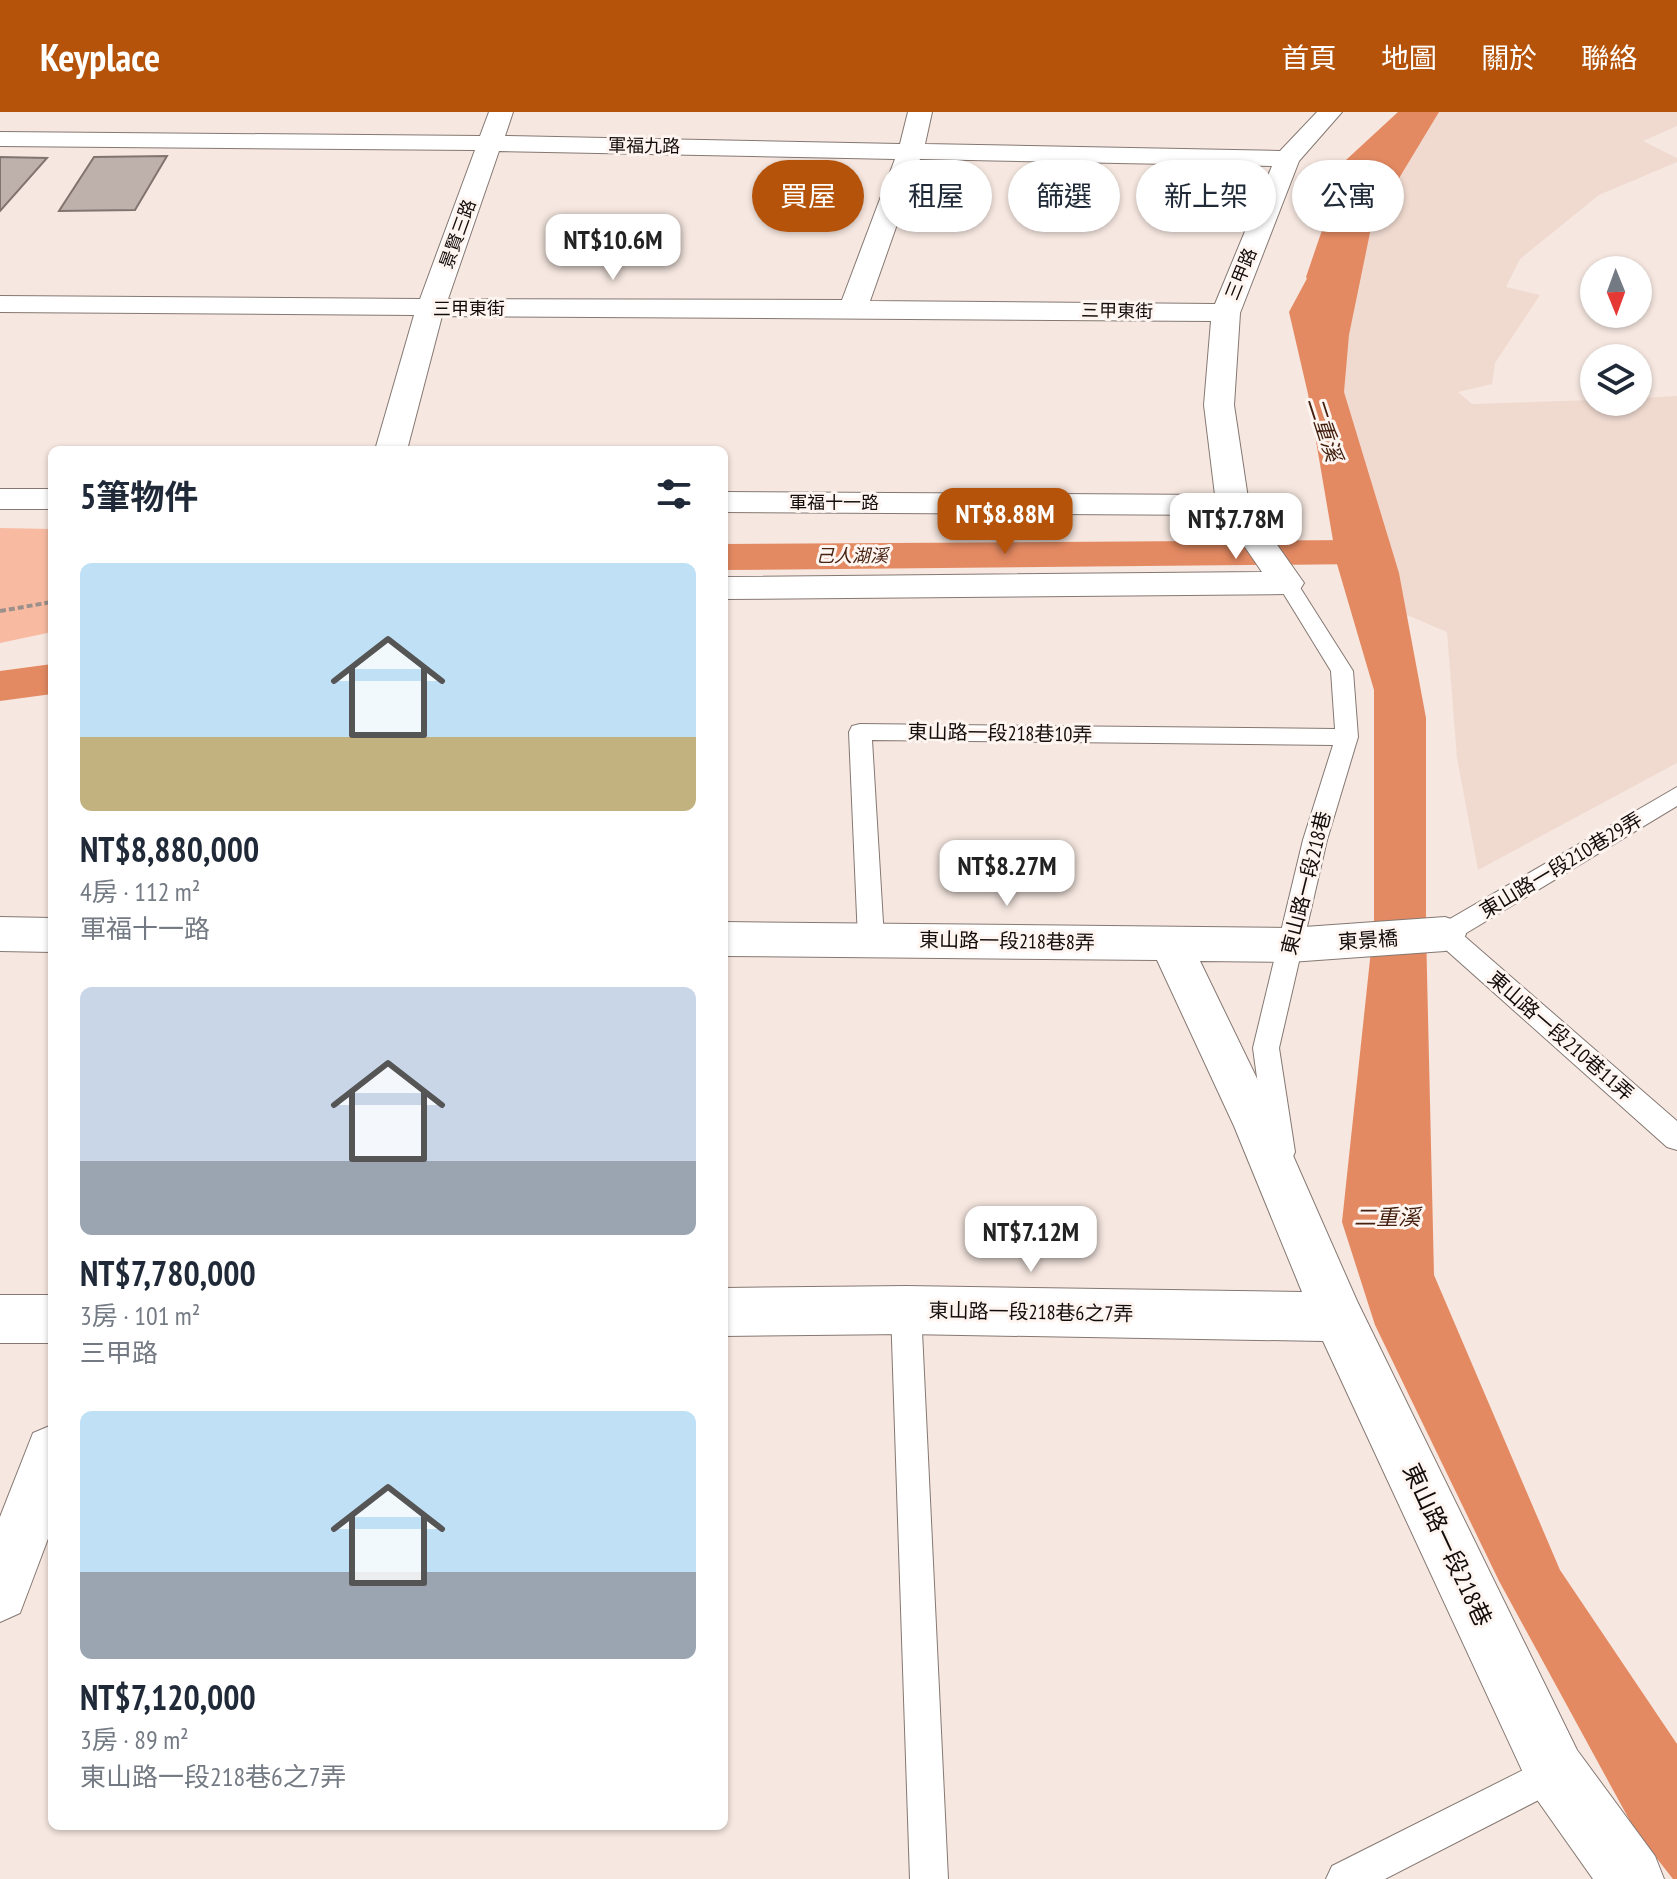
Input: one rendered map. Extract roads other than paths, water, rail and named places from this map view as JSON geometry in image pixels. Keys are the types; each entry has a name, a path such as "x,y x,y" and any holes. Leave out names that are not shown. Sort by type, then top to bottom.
{"street":[{"name":"景賢三路","path":"392,446 430,309 501,112"},
{"path":"854,307 911,150 920,112"},
{"name":"三甲路","path":"1233,505 1219,405 1226,313 1287,159 1330,112"},
{"name":"軍福九路","path":"0,139 491,143 1287,159"},
{"name":"三甲東街","path":"0,304 430,309 854,307 1226,313"},
{"path":"0,499 48,499"},
{"name":"軍福十一路","path":"728,502 1233,505"},
{"path":"1233,505 1287,583"},
{"path":"728,588 1287,583"},
{"path":"0,934 48,935"},
{"name":"東景橋","path":"1290,945 1445,934"},
{"name":"東山路一段218巷8弄","path":"728,939 1290,945"},
{"name":"東山路一段218巷","path":"1172,944 1191,992 1257,1126 1338,1317 1555,1772 1632,1879"},
{"name":"東山路一段218巷6之7弄","path":"728,1312 906,1310 1338,1317"},
{"path":"0,1319 48,1319"},
{"path":"0,1593 48,1463"}],"lane":[{"name":"東山路一段218巷","path":"1287,583 1342,671 1347,737 1315,840 1266,1048 1287,1198"},
{"name":"東山路一段218巷10弄","path":"871,939 860,732 1347,737"},
{"name":"東山路一段210巷29弄","path":"1445,934 1677,795"},
{"name":"東山路一段210巷11弄","path":"1445,934 1677,1138"},
{"path":"906,1310 929,1879"},
{"path":"1345,1879 1555,1772"}],"water":[{"name":"二重溪","path":"1406,112 1439,112 1404,170 1404,160 1376,160"},
{"name":"二重溪","path":"1332,232 1370,232 1349,335 1344,392 1399,573 1426,718 1426,930 1434,1275 1560,1570 1677,1744 1677,1879 1673,1879 1636,1832 1499,1581 1375,1325 1342,1222 1374,922 1374,690 1337,564 1308,394 1289,312"}],"waterway":[{"name":"二重溪","path":"1322,277 1361,160 1415,112"},
{"name":"己人湖溪","path":"728,557 1364,552"},
{"name":"己人湖溪","path":"0,686 48,680"}]}
